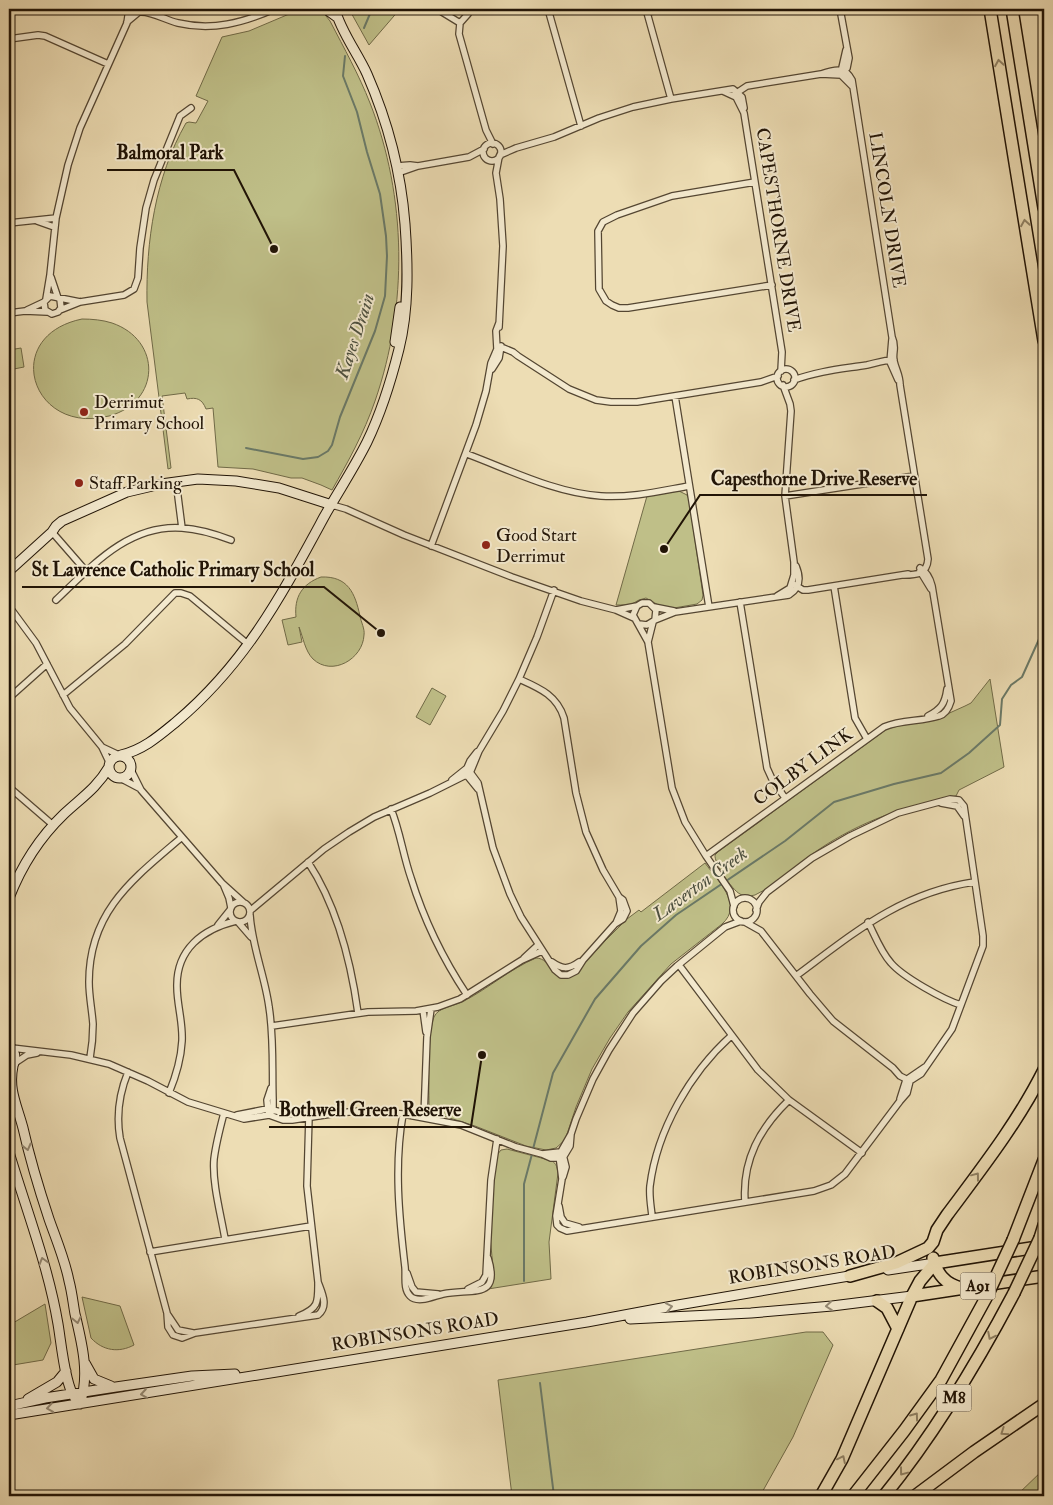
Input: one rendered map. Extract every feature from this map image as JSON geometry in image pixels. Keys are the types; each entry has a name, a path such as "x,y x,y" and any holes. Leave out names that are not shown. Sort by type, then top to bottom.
{"highway":[{"path":"990,9 1044,341"},
{"path":"1012,9 1044,208"},
{"path":"962,1288 949,1284 940,1274 933,1252 937,1230 1013,1125 1031,1097 1044,1070"},
{"name":"M8","path":"853,1496 941,1380 987,1296 1013,1240 1044,1160"},
{"name":"M8","path":"884,1496 939,1423 983,1351 1042,1242 1044,1225"},
{"path":"850,1276 905,1259 928,1248 934,1239"},
{"name":"ROBINSONS ROAD","path":"935,1262 1042,1242"},
{"path":"821,1496 842,1459 912,1296 920,1281 935,1262"},
{"name":"ROBINSONS ROAD","path":"912,1296 1044,1276"},
{"path":"877,1301 887,1308 898,1329"},
{"path":"915,1496 1044,1404"}],"street":[{"path":"47,312 44,307 50,275 54,227 63,184 74,147 127,23 130,9 158,15 178,23 196,26 217,26 238,23 274,9"},
{"path":"151,9 158,15"},
{"path":"96,786 127,776 145,746 202,698 249,645 273,609 373,429 392,374 400,304 407,265 404,209 398,170 388,129 373,87 336,13 326,9"},
{"path":"548,9 581,126"},
{"path":"665,9 647,10 671,99"},
{"path":"398,170 410,165 418,166 469,157 495,160 516,148 554,137 615,113 671,99 723,91 739,95 753,85 842,72 846,48 840,9"},
{"path":"127,23 141,11"},
{"path":"442,12 460,23"},
{"path":"468,14 460,23 459,34 486,130 501,150 496,174"},
{"path":"9,39 38,35 46,36 108,64"},
{"name":"LINCOLN DRIVE","path":"842,72 852,86 892,337 895,345 891,361 899,372 926,548 922,571"},
{"name":"CAPESTHORNE DRIVE","path":"739,95 744,113 782,352 780,379 790,404"},
{"path":"9,313 25,311 56,314 60,310 80,302 124,295 134,290 138,278 146,208 154,180 180,116 191,108"},
{"path":"431,546 466,454 490,372 499,350 496,331 499,323 503,246 496,174 485,156 486,130"},
{"path":"469,157 485,148 496,145 516,148"},
{"path":"755,182 672,196 607,219 598,231 599,289 606,301 612,305 619,308 628,308 772,285"},
{"path":"9,223 56,218"},
{"path":"35,220 54,227"},
{"path":"50,275 62,305 60,310"},
{"path":"25,311 53,296 59,299 80,302"},
{"path":"499,350 518,356 569,390 596,400 625,403 780,379 791,370 807,374"},
{"name":"CAPESTHORNE DRIVE","path":"782,352 791,370 793,382 785,496 796,585"},
{"path":"780,379 788,386 807,374 891,361"},
{"path":"675,396 709,607"},
{"path":"466,454 546,484 582,494 622,496 689,486"},
{"path":"785,496 914,476"},
{"path":"10,573 62,521 97,504 127,492 176,481 216,479 258,484 294,492 346,509 431,546 512,577 554,590 581,601 616,610 634,618 648,642 672,788 685,822 730,890 735,917 760,931 833,1021 893,1068 903,1072 908,1079 907,1093 846,1174 831,1185 814,1191 567,1231 560,1228 556,1216 562,1179 566,1170 561,1156"},
{"path":"176,481 182,528"},
{"path":"56,600 114,547 127,540 154,531 182,528 210,533 231,540"},
{"path":"52,532 86,571"},
{"path":"639,624 647,625 676,612 777,596 796,585 815,588 834,586 904,575 916,575 922,571"},
{"name":"COLBY LINK","path":"706,856 867,739 891,724 937,716 947,711 951,701 947,687 932,593 922,571"},
{"path":"834,586 855,718 867,739"},
{"path":"216,926 246,920 264,897 348,832 390,809 430,793 467,772 472,758 479,751 519,679 554,590"},
{"path":"63,695 126,644 175,593 190,596 249,645"},
{"path":"616,610 646,602 654,608 676,612"},
{"path":"740,602 767,768 785,798"},
{"path":"10,606 36,644 70,708 102,747 112,774 141,790"},
{"path":"634,618 636,606"},
{"path":"648,642 656,614 654,608"},
{"path":"9,698 47,664"},
{"path":"467,772 476,778 487,829 500,871 521,917 550,961 561,971 572,967 583,960 615,924 621,911 619,897 596,858 586,832 578,806 564,718 560,708 548,694 519,679"},
{"path":"9,896 28,858 53,826 96,786 113,758 145,746"},
{"path":"102,747 128,758 141,790 222,883 244,902 250,913 252,939 263,974 272,1026 274,1058 272,1081 267,1100 270,1111"},
{"path":"9,787 53,826"},
{"path":"10,1047 90,1058 128,1072 169,1093 198,1105 248,1119 270,1111 309,1116 360,1111 403,1114 461,1125 516,1147 551,1158 561,1156 570,1146 572,1134 593,1079 609,1050 633,1013 661,981 725,927 751,920 767,892 820,852 898,813 936,803 956,802 964,817 983,946 952,1029 921,1074 908,1079"},
{"path":"390,809 398,826 411,880 422,909 444,956 467,995"},
{"path":"90,1058 93,1024 89,983 90,963 101,923 122,890 182,837"},
{"path":"308,862 320,883 339,928 352,978 358,1013"},
{"path":"796,976 868,922 937,889 974,882"},
{"path":"222,883 229,898 231,916 244,927 252,939"},
{"path":"730,890 754,904 760,931"},
{"path":"725,927 736,902 767,892"},
{"path":"169,1093 176,1074 182,1041 177,985 179,968 185,954 194,941 226,917 237,902 264,897"},
{"path":"868,922 886,956 896,968 947,1000 962,1006"},
{"path":"522,960 538,945"},
{"path":"272,1026 358,1013 431,1009 467,995 522,960 542,951"},
{"path":"679,965 758,1070 789,1100 862,1153"},
{"path":"424,1117 427,1037 431,1009"},
{"path":"423,1010 427,1037"},
{"path":"652,1216 650,1195 652,1177 660,1146 669,1122 698,1072 731,1036"},
{"path":"9,1152 43,1258 56,1307 71,1394 80,1404 86,1380 69,1280 34,1173 18,1110 12,1097 10,1079 15,1055 10,1047"},
{"path":"12,1066 28,1056 41,1052"},
{"path":"128,1072 120,1097 118,1129 167,1313 178,1330 196,1333 297,1317 309,1312 316,1306 318,1282 307,1174 309,1116"},
{"path":"745,1202 744,1180 750,1156 767,1127 789,1100"},
{"path":"224,1113 214,1160 225,1239"},
{"path":"403,1114 398,1190 402,1245 405,1269 416,1292 444,1294 466,1290 485,1279 488,1258 489,1203 497,1139"},
{"path":"559,1204 561,1217 565,1223 582,1228"},
{"path":"560,1228 565,1223"},
{"path":"150,1252 311,1226"},
{"name":"ROBINSONS ROAD","path":"9,1415 587,1322 688,1303 935,1262"},
{"name":"ROBINSONS ROAD","path":"587,1322 751,1313 912,1296"},
{"path":"56,1307 64,1308 70,1303 72,1298"},
{"path":"84,1361 94,1379 116,1387"},
{"path":"19,1404 57,1382 66,1370"},
{"name":"ROBINSONS ROAD","path":"9,1406 71,1394 192,1376 277,1372"}],"green space":[{"path":"301,9 316,12 322,11 330,21 361,82 382,139 391,176 397,214 398,290 386,365 366,424 332,490 302,478 291,478 253,469 218,467 213,408 206,409 201,401 194,398 187,399 185,393 162,396 171,468 168,469 147,302 148,256 154,210 160,188 175,144 186,123 196,123 208,101 196,96 222,37 249,31"},
{"path":"349,9 400,9 369,45"},
{"path":"82,319 109,322 128,331 140,343 147,356 149,371 146,385 138,398 126,409 109,416 82,418 60,412 45,399 36,381 34,362 41,344 56,329"},
{"path":"21,348 24,367 9,370 9,350"},
{"path":"679,491 687,495 689,499 703,595 702,600 697,604 674,608 662,607 646,598 630,605 616,605 647,496"},
{"path":"321,577 338,579 349,588 356,600 364,630 362,644 358,651 345,663 337,666 321,664 310,656 299,627 302,642 288,645 282,620 296,617 296,603 304,587"},
{"path":"990,679 1004,767 959,790 956,796 901,810 851,831 818,850 772,885 755,895 742,895 728,882 715,859 715,855 719,851 887,729 934,720 965,706 971,703"},
{"path":"432,688 446,696 430,725 416,717"},
{"path":"705,863 726,893 730,909 728,917 722,924 671,964 628,1012 592,1069 565,1140 556,1148 546,1150 526,1146 475,1126 431,1112 429,1105 429,1047 434,1017 439,1011 464,1001 536,958 546,962 561,977 573,976 627,919 639,910 641,912"},
{"path":"507,1149 549,1160 557,1166 558,1173 549,1242 551,1279 488,1289 494,1279 490,1235 497,1155 501,1150"},
{"path":"82,1297 120,1306 134,1345 117,1350 101,1346 91,1338"},
{"path":"45,1304 51,1343 43,1360 13,1365 13,1323"},
{"path":"806,1332 823,1332 833,1345 793,1437 760,1496 512,1496 498,1380"},
{"path":"1044,1469 1044,1496 1016,1496"}],"waterway":[{"name":"Kayes Drain","path":"364,28 372,9"},
{"name":"Kayes Drain","path":"246,448 303,459 318,457 328,451 332,445 340,417 375,331 385,296 387,256 380,194 357,112 343,76 345,56"},
{"name":"Laverton Creek","path":"533,1149 553,1073 595,999 641,946 676,915 785,841 834,802 894,784 941,773 969,753 1000,725 1002,699 1011,685 1022,677 1044,632"},
{"name":"Laverton Creek","path":"524,1281 524,1184 532,1154"},
{"name":"Laverton Creek","path":"540,1383 554,1496"}],"place":[{"name":"Balmoral Park","path":"274,249"},
{"name":"Derrimut Primary School","path":"84,412"},
{"name":"Staff Parking","path":"79,483"},
{"name":"Good Start Derrimut","path":"486,545"},
{"name":"Capesthorne Drive Reserve","path":"664,549"},
{"name":"St Lawrence Catholic Primary School","path":"381,633"},
{"name":"Bothwell Green Reserve","path":"482,1055"}]}
